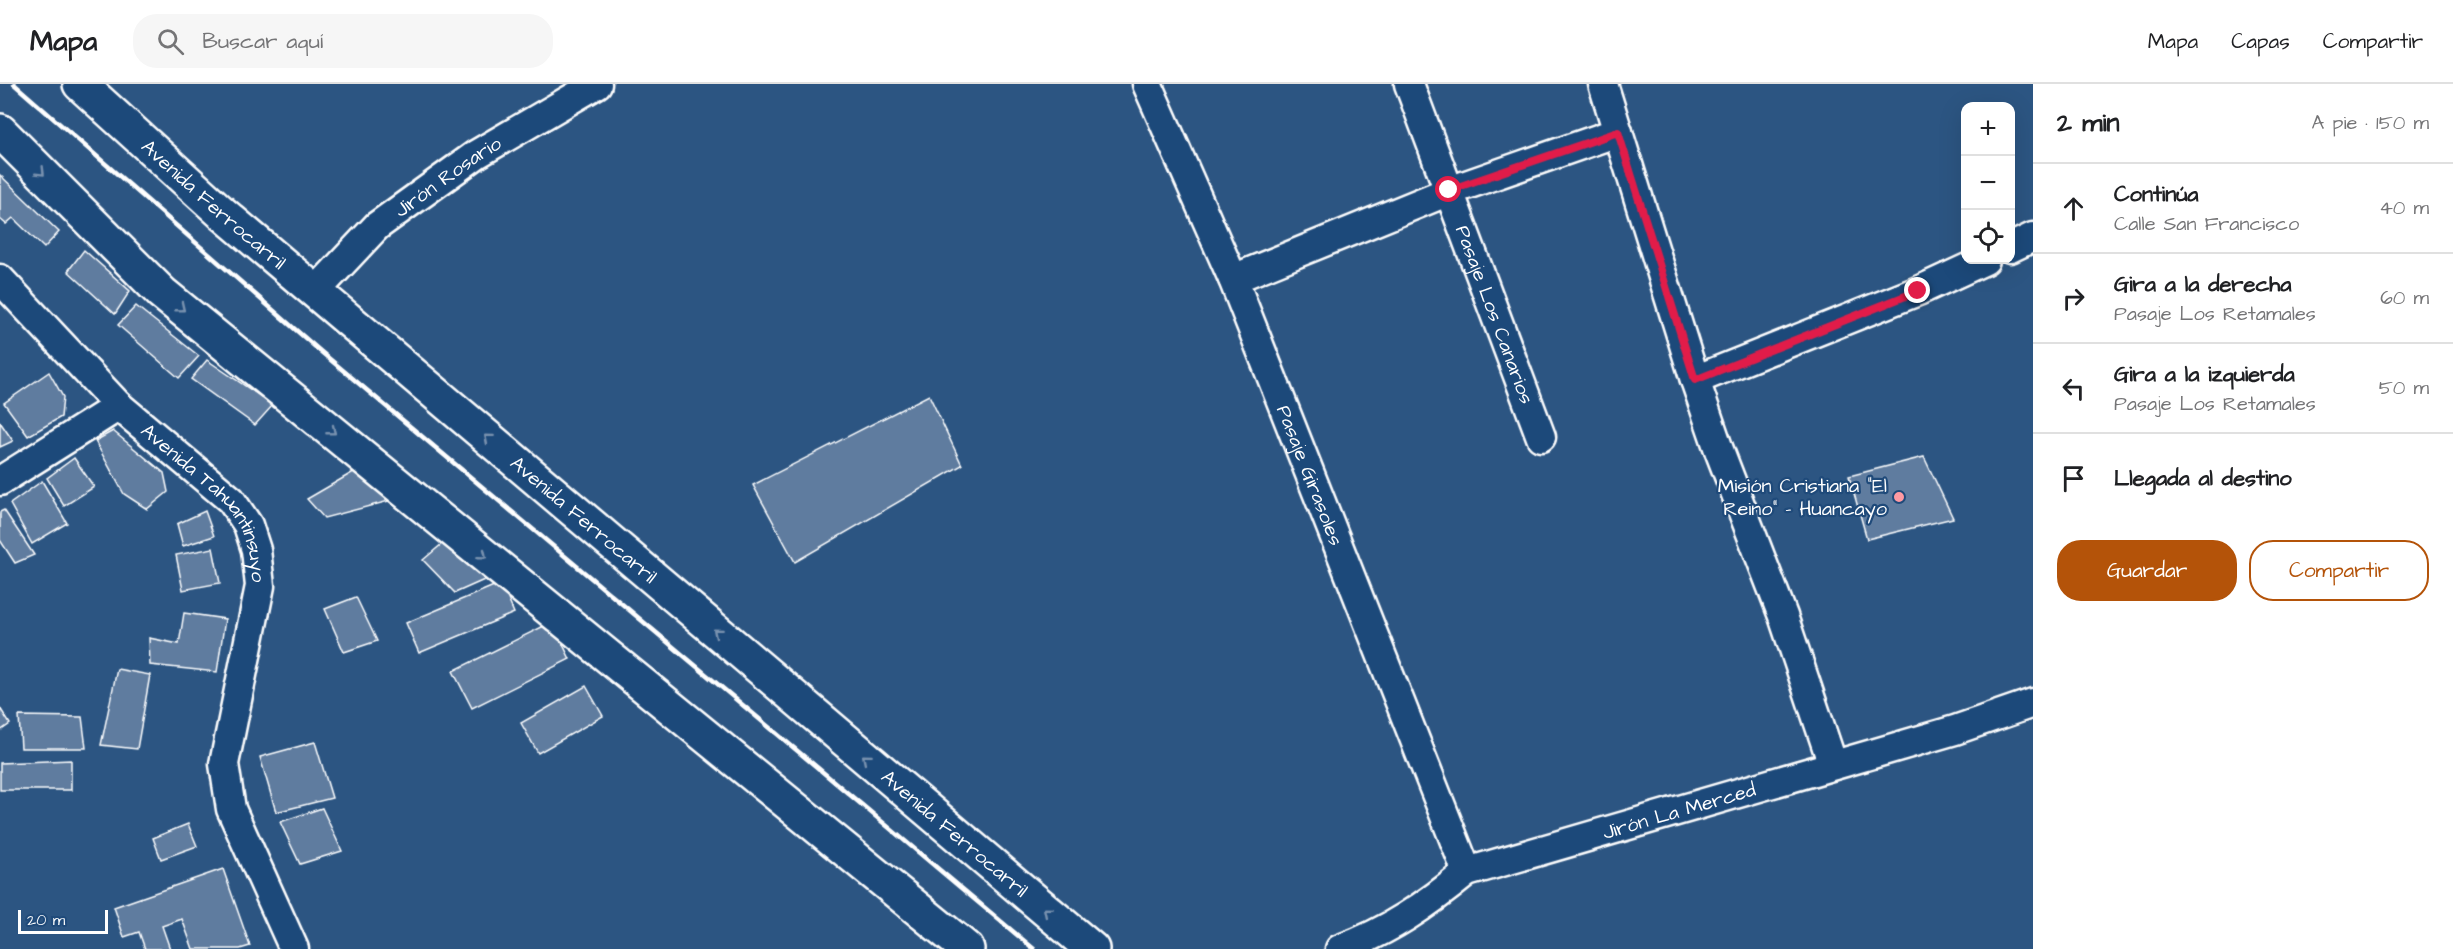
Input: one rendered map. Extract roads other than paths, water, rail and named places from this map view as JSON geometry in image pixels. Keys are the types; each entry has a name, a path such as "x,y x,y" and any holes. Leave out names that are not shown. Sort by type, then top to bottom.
{"main road":[{"name":"Avenida Ferrocarril","path":"80,84 221,213 1092,949"},
{"path":"0,130 162,293 967,949"}],"street":[{"name":"Jirón Rosario","path":"315,292 377,226 477,154 597,84"},
{"name":"Pasaje Girasoles","path":"1147,84 1233,279 1467,872"},
{"name":"Pasaje Los Canarios","path":"1409,84 1541,437"},
{"path":"1603,84 1695,380 1719,450 1783,616 1833,765"},
{"path":"1233,279 1449,190 1618,132"},
{"path":"2015,246 2033,237"},
{"path":"1695,380 1918,291 1976,264"},
{"name":"Avenida Tahuantinsuyo","path":"0,279 119,406 231,500 248,525 256,550 260,586 224,764 226,787 231,808 294,949"},
{"path":"0,481 119,406"},
{"name":"Jirón La Merced","path":"1340,949 1364,941 1424,907 1467,872 1955,730 2033,703"}],"railway":[{"path":"14,84 320,351 1034,949"}],"place":[{"name":"Misión Cristiana \"El Reino\" - Huancayo","path":"1899,497"}]}
